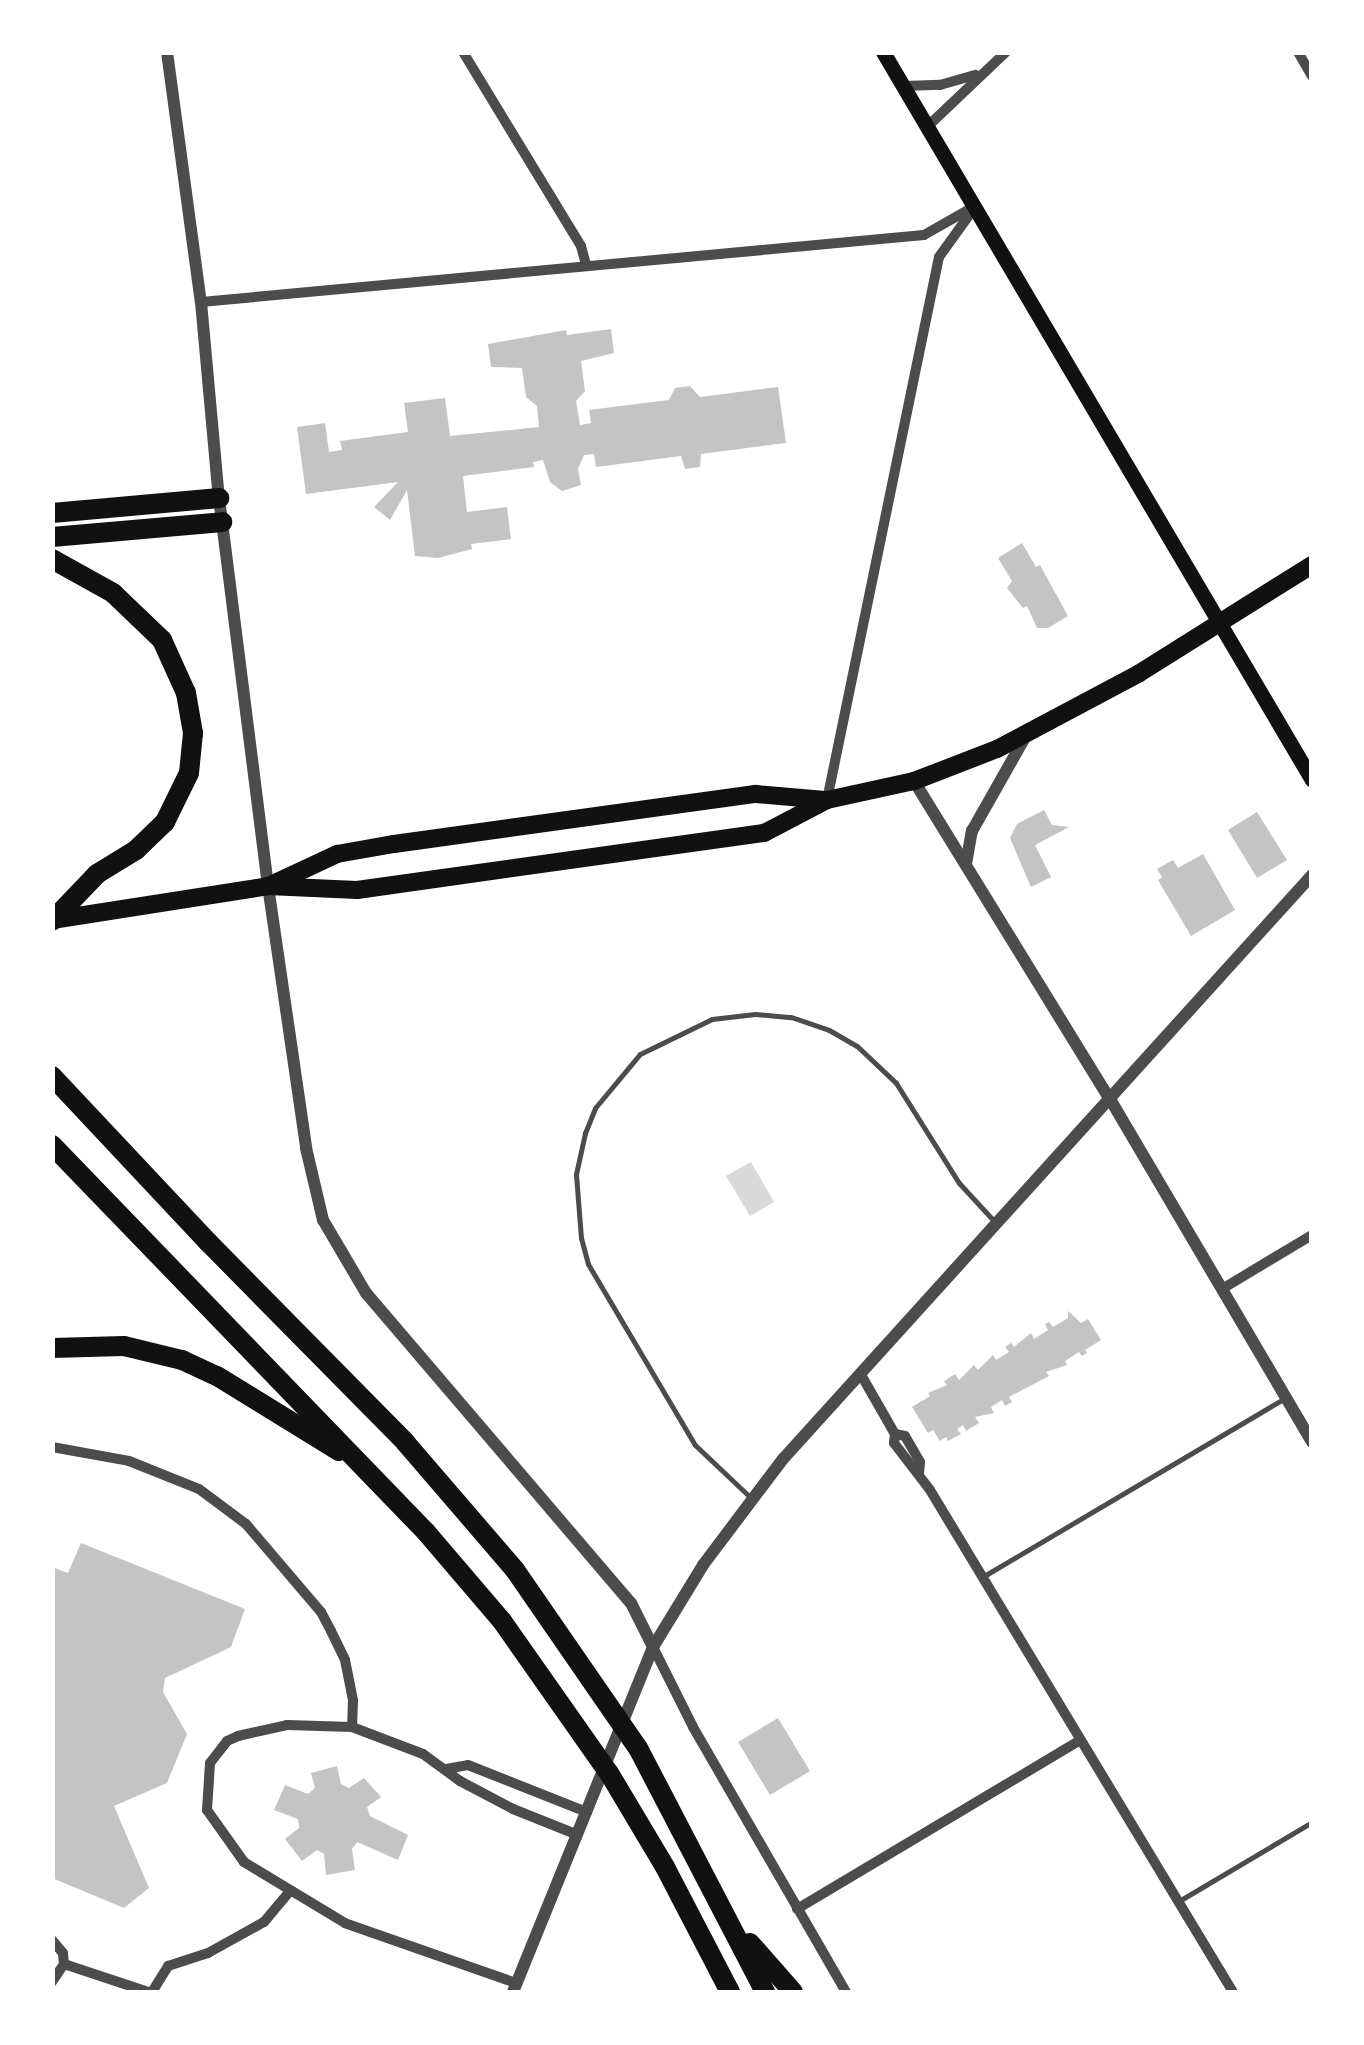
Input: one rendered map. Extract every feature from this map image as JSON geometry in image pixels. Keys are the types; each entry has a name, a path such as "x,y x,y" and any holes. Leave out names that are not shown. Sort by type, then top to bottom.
{"highway":[{"path":"52,512 219,498"},
{"path":"52,538 222,522"},
{"path":"52,559 114,593 162,640 186,693 192,733 190,773 165,822 136,850 97,874 53,920"},
{"path":"52,1076 194,1228 405,1442 515,1570 638,1748 682,1825 765,1992"},
{"path":"52,1146 452,1561 545,1678 665,1867 729,1991"},
{"path":"52,1348 124,1346 182,1360 217,1376 364,1466"},
{"path":"732,1923 793,1992"}],"main road":[{"path":"883,52 1218,627 1312,780"},
{"path":"53,920 268,886 356,890 764,833 827,800 914,781 975,759 1218,627 1312,566"},
{"path":"268,886 337,854 394,844 756,794 827,800"}],"street":[{"path":"167,52 202,302 219,498 268,886 306,1148 323,1220 341,1255 416,1354 631,1603 692,1727 846,1992"},
{"path":"464,52 581,246 586,265"},
{"path":"928,126 1006,52"},
{"path":"1298,52 1312,76"},
{"path":"904,86 954,82 982,73"},
{"path":"202,302 924,235 975,206"},
{"path":"827,800 939,257 975,206"},
{"path":"966,864 972,831 1028,731"},
{"path":"914,781 1110,1098 1312,1442"},
{"path":"578,1835 513,1809 423,1754 352,1728 296,1724 238,1736 227,1741 210,1763 206,1810 244,1862 345,1923 514,1988 578,1835 654,1647 703,1565 752,1499 860,1373 1312,875"},
{"path":"1222,1289 1312,1236"},
{"path":"860,1373 895,1434 894,1444 909,1468 919,1473 1233,1992"},
{"path":"52,1446 129,1462 199,1489 246,1524 320,1612 331,1631 345,1660 353,1700 352,1728"},
{"path":"797,1909 1079,1741"},
{"path":"446,1769 468,1764 587,1812"},
{"path":"64,1964 150,1992 168,1966 208,1953 264,1922 289,1892"},
{"path":"52,1940 63,1954 64,1964 52,1982"}],"lane":[{"path":"752,1499 695,1445 588,1264 581,1238 576,1174 585,1133 596,1108 640,1054 712,1019 754,1014 792,1017 830,1030 868,1055 896,1084 959,1183 996,1223"},
{"path":"982,1578 1285,1398"},
{"path":"1176,1902 1312,1822"}],"shaded area":[{"path":"751,1162 774,1202 750,1216 726,1176"}],"building":[{"path":"611,329 614,353 581,361 585,391 576,401 580,425 591,423 589,410 669,400 675,388 690,386 700,397 778,387 786,443 701,454 700,467 685,469 681,456 596,467 594,454 584,455 578,469 581,485 562,491 550,482 543,460 533,462 534,467 463,476 467,512 507,507 511,539 471,544 472,549 438,558 415,556 407,490 390,520 374,507 398,482 306,494 297,427 325,423 329,452 342,450 340,441 408,432 404,403 445,398 450,436 539,427 537,406 526,397 522,368 491,367 488,344 566,330 567,335"},
{"path":"1022,543 1036,567 1040,565 1068,616 1048,628 1037,628 1027,606 1023,608 1007,588 1012,581 998,558"},
{"path":"1044,810 1052,825 1069,827 1035,845 1051,877 1031,887 1010,838 1017,824"},
{"path":"1257,812 1287,860 1257,878 1228,830"},
{"path":"1203,854 1235,910 1191,936 1158,880 1162,877 1157,869 1173,860 1178,868"},
{"path":"1068,1311 1081,1323 1088,1319 1101,1340 1085,1350 1087,1353 1082,1356 1079,1352 1065,1361 1067,1365 1046,1372 1049,1376 1009,1397 1012,1402 1005,1406 1002,1400 991,1407 994,1413 975,1417 979,1423 966,1431 963,1425 957,1429 961,1434 948,1441 946,1437 940,1441 933,1430 928,1433 912,1407 930,1396 928,1393 947,1385 944,1381 955,1374 959,1380 974,1365 978,1370 993,1355 996,1360 1009,1352 1005,1347 1011,1343 1014,1347 1031,1333 1034,1339 1048,1330 1045,1324 1049,1322 1053,1327 1068,1318"},
{"path":"81,1543 245,1609 231,1647 165,1678 163,1692 187,1734 167,1783 114,1806 149,1888 124,1908 52,1878 52,1567 68,1573"},
{"path":"778,1718 810,1771 770,1795 738,1742"},
{"path":"337,1766 341,1784 349,1788 364,1778 381,1797 367,1807 370,1816 408,1835 398,1860 357,1842 352,1849 355,1870 326,1875 324,1854 317,1850 302,1861 285,1839 299,1828 298,1819 274,1810 285,1785 308,1794 315,1788 311,1773"}]}
